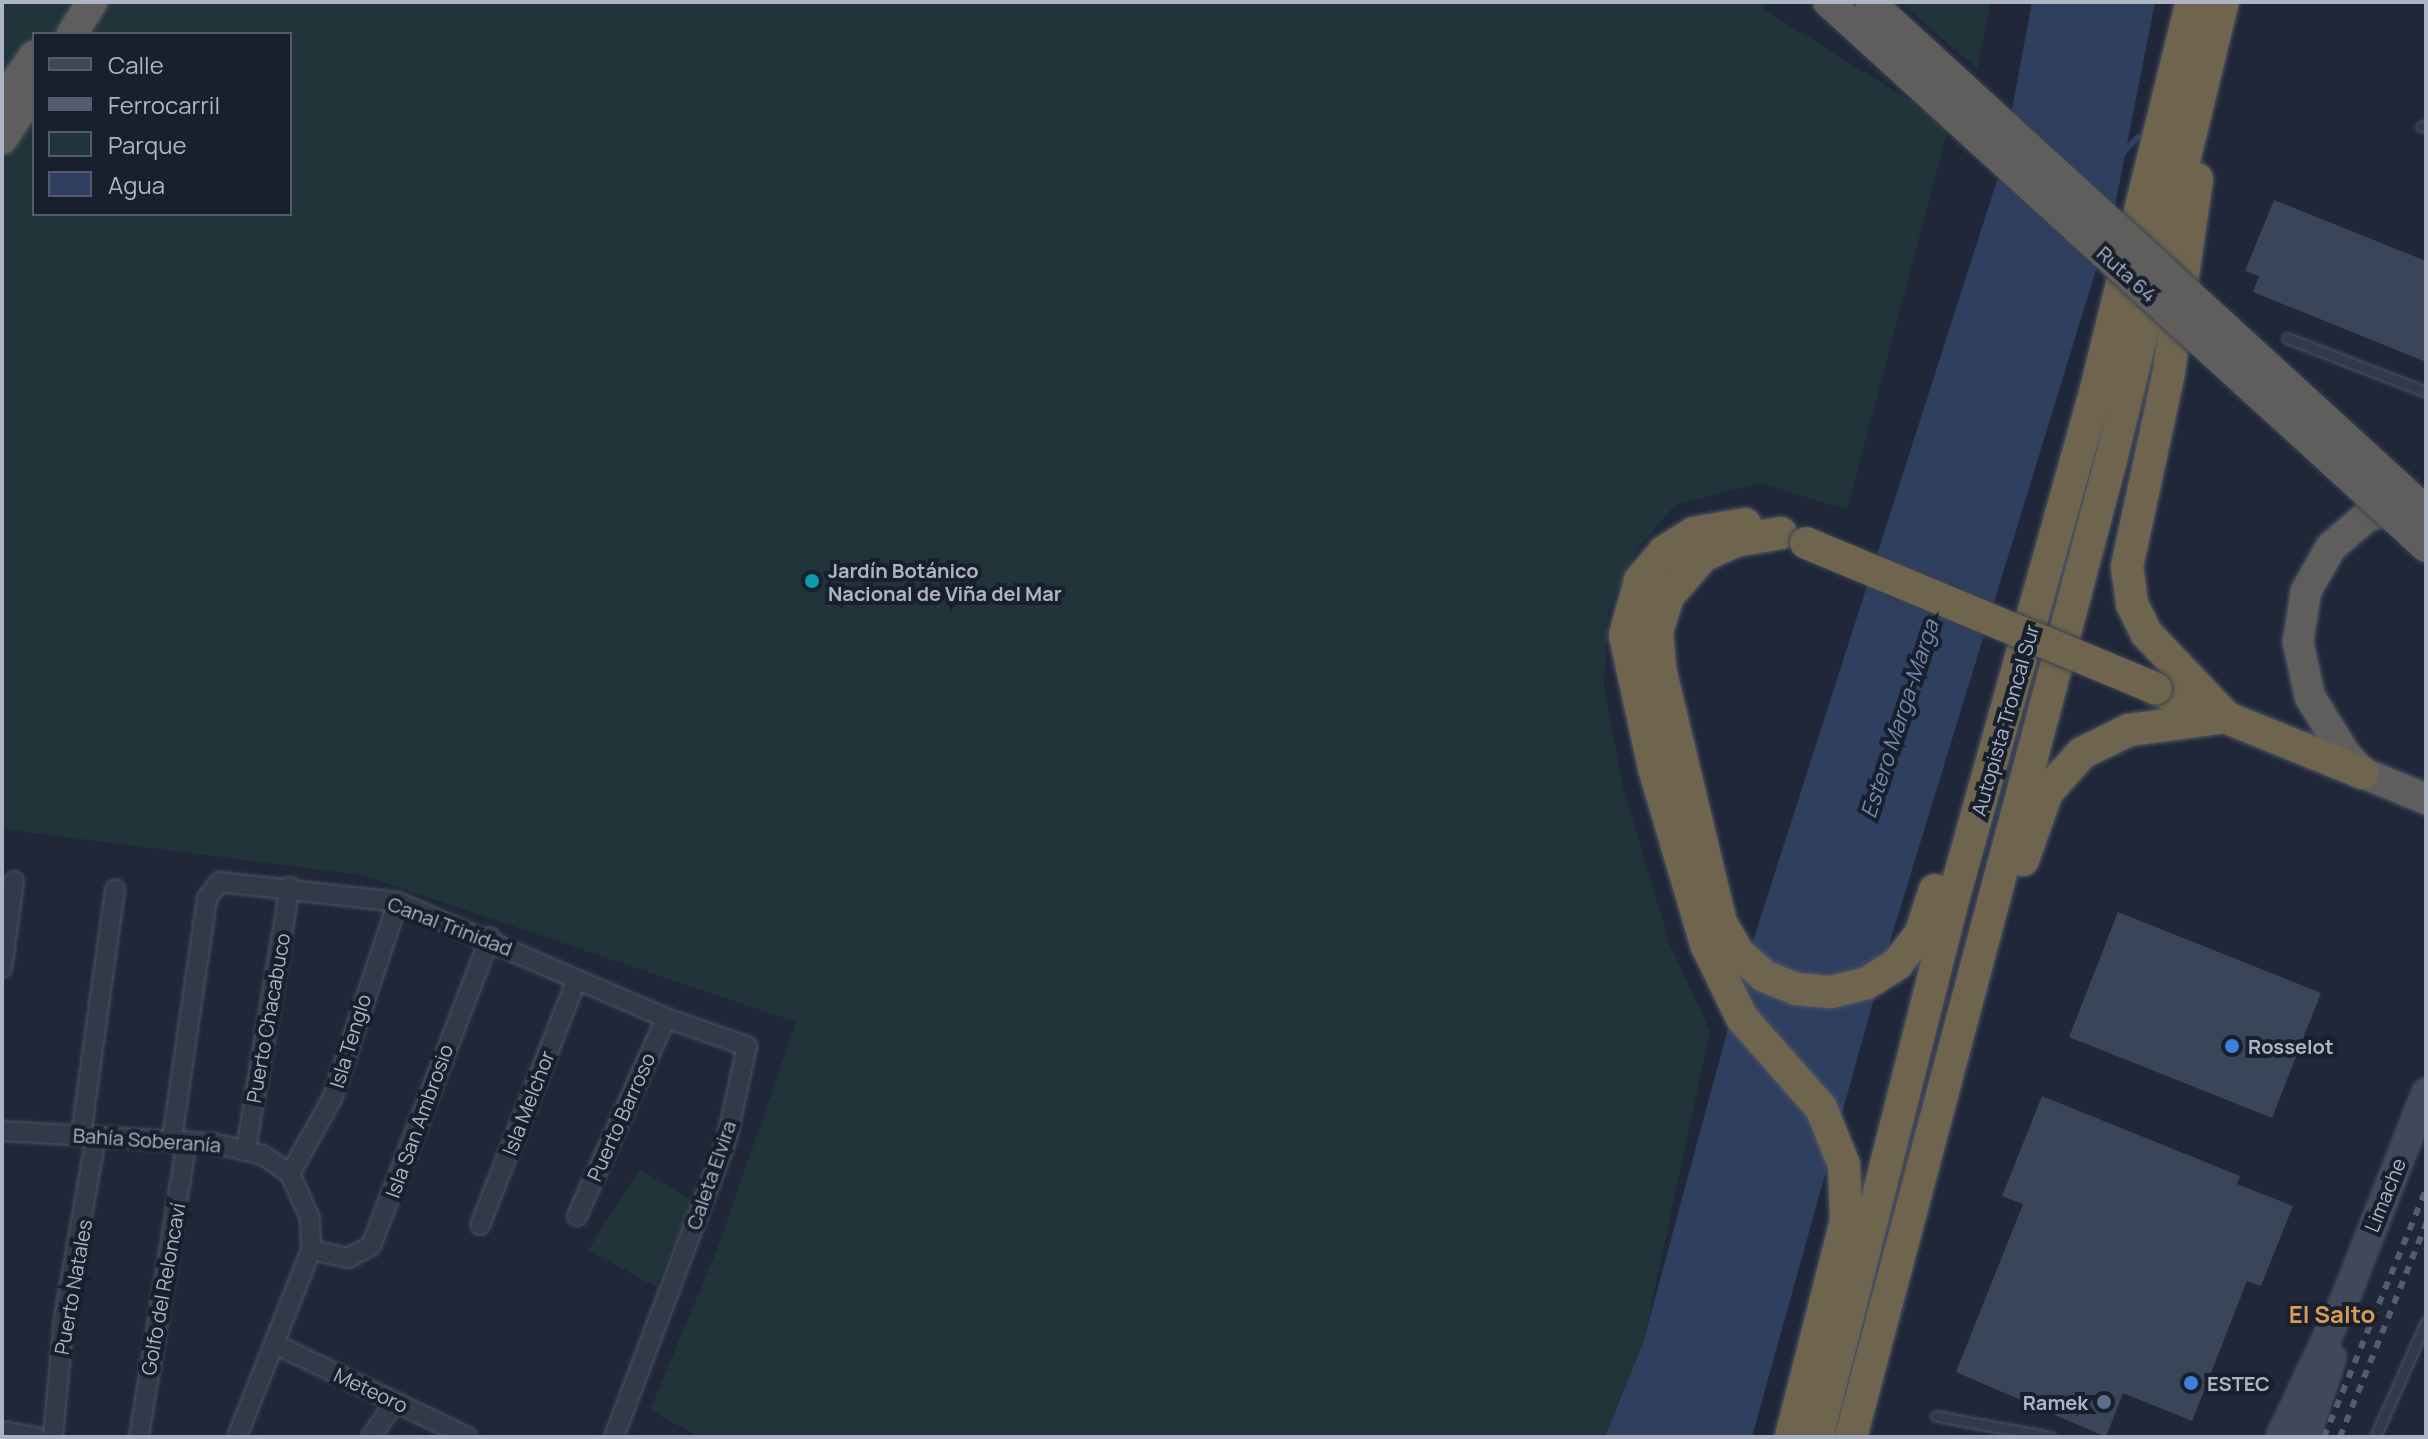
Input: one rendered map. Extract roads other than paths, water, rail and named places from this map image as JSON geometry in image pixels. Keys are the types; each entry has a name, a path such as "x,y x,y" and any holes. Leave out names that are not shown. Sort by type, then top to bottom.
{"highway":[{"path":"50,32 69,2"},
{"path":"73,32 92,2"},
{"name":"Ruta 64","path":"1828,2 2426,547"},
{"name":"Ruta 64","path":"1870,2 2426,511"},
{"name":"Autopista Troncal Sur","path":"1817,1437 1953,900 2095,393 2192,2"},
{"name":"Autopista Troncal Sur","path":"1851,1437 2112,456 2223,2"},
{"path":"2214,42 2169,372 2127,567 2132,604 2146,633 2226,717"},
{"path":"2,102 32,59"},
{"path":"2,139 32,94"},
{"path":"1794,538 1735,541 1703,556 1668,596 1657,632 1660,669 1721,923 1744,959 1780,984 1813,992 1849,989 1897,964 1920,935 2043,534 2095,393"},
{"path":"2374,777 2330,734 2310,697 2300,660 2302,608 2313,575 2341,536 2378,511 2426,497"},
{"path":"1791,1437 1846,1221 1846,1174 1831,1126 1742,1018 1706,944 1630,672 1627,616 1640,581 1678,542 1729,525 1794,538 2426,799"},
{"path":"1861,1437 1907,1291 2011,900 2047,792 2076,759 2112,736 2195,717 2226,717"}],"main road":[{"name":"Limache","path":"2280,1437 2345,1299 2426,1092"},
{"name":"Limache","path":"2306,1437 2345,1299"}],"street":[{"path":"2,968 14,881"},
{"name":"Canal Trinidad","path":"220,882 290,887 398,902 490,937 576,981 666,1018"},
{"name":"Golfo del Reloncaví","path":"139,1437 180,1140 207,898 220,882"},
{"name":"Puerto Chacabuco","path":"246,1149 290,887"},
{"name":"Puerto Natales","path":"53,1437 64,1318 89,1136 115,889"},
{"name":"Isla Tenglo","path":"290,1174 332,1099 398,902"},
{"name":"Isla San Ambrosio","path":"311,1250 348,1258 371,1246 490,937"},
{"name":"Isla Melchor","path":"480,1225 576,981"},
{"name":"Puerto Barroso","path":"577,1216 666,1018"},
{"name":"Caleta Elvira","path":"614,1437 727,1138 747,1046 666,1018"},
{"name":"Bahía Soberanía","path":"2,1131 180,1140 246,1149 290,1174"},
{"path":"237,1437 311,1250 310,1218 290,1174"},
{"name":"Meteoro","path":"275,1344 467,1437"},
{"path":"371,1437 395,1402"},
{"path":"2,1431 36,1437"}],"lane":[{"path":"2287,338 2426,392"},
{"path":"2375,1437 2426,1322"},
{"path":"1936,1416 2050,1437"}],"water":[{"name":"Estero Marga-Marga","path":"2032,2 2155,2 2114,211 1888,948 1752,1437 1605,1437 1643,1343 1744,969 2001,168"}],"waterway":[{"path":"2121,155 2138,137"}],"railway":[{"path":"2324,1437 2426,1190"},
{"path":"2340,1437 2426,1224"}],"place":[{"name":"Jardín Botánico Nacional de Viña del Mar","path":"812,581"},
{"name":"Rosselot","path":"2232,1046"},
{"name":"ESTEC","path":"2191,1383"},
{"name":"Ramek","path":"2104,1402"}],"district":[{"name":"El Salto","path":"2332,1314"}]}
